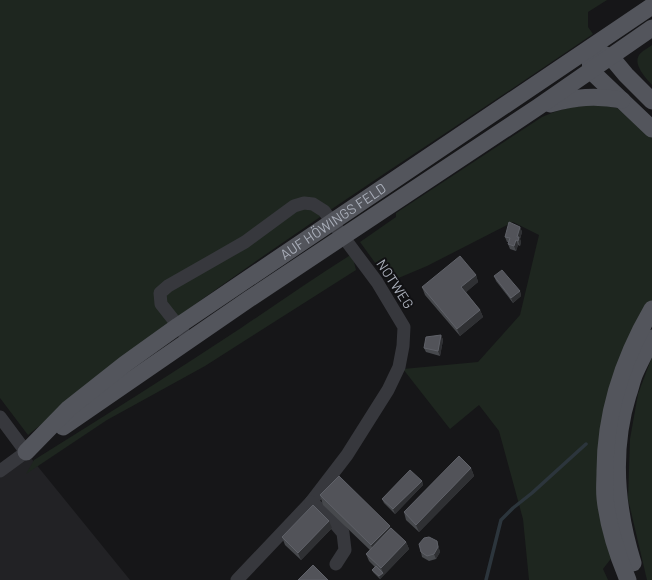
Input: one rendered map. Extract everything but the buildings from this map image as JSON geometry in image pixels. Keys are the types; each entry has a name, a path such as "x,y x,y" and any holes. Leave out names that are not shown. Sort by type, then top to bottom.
{"main road":[{"name":"AUF HÖWINGS FELD","path":"26,452 68,409 125,364 178,326 375,192 589,50 652,6"},
{"name":"AUF HÖWINGS FELD","path":"26,452 538,107 652,28"},
{"path":"652,101 626,76 611,57 589,50 591,71 652,129"},
{"path":"538,107 570,99 586,97 605,97 622,100"},
{"path":"628,580 622,567 613,537 605,497 606,445 608,423 624,364 652,309"},
{"path":"638,580 624,531 621,513 618,484 618,442 626,402 635,372 652,338"}],"street":[{"name":"NOTWEG","path":"189,341 161,304 160,293 168,286 244,242 294,206 304,203 313,204 324,211 376,282 404,327 403,346 399,367 388,390 347,455 311,502 237,580"},
{"path":"0,417 26,452"},
{"name":"AUF HÖWINGS FELD","path":"0,470 26,452"},
{"path":"311,502 327,514 343,533 345,550 336,564"}],"shaded area":[{"path":"0,0 607,0 588,12 588,27 593,34 262,257 207,296 137,347 28,435 0,398"},
{"path":"652,45 652,85 641,71 638,59 639,55 643,51"},
{"path":"601,105 617,108 652,134 652,302 622,358 613,556 603,569 608,580 529,580 523,519 499,431 479,405 450,429 403,369 478,362 520,315 539,235 513,222 427,266 389,282 360,242 396,217 396,213 542,117 571,108"},
{"path":"352,254 356,270 205,366 107,420 26,474 34,460 190,362"},
{"path":"652,357 652,580 647,580 628,499 630,439 638,394"},
{"path":"26,452 130,580 0,580 0,470"}],"waterway":[{"path":"486,580 501,520 586,444"}]}
